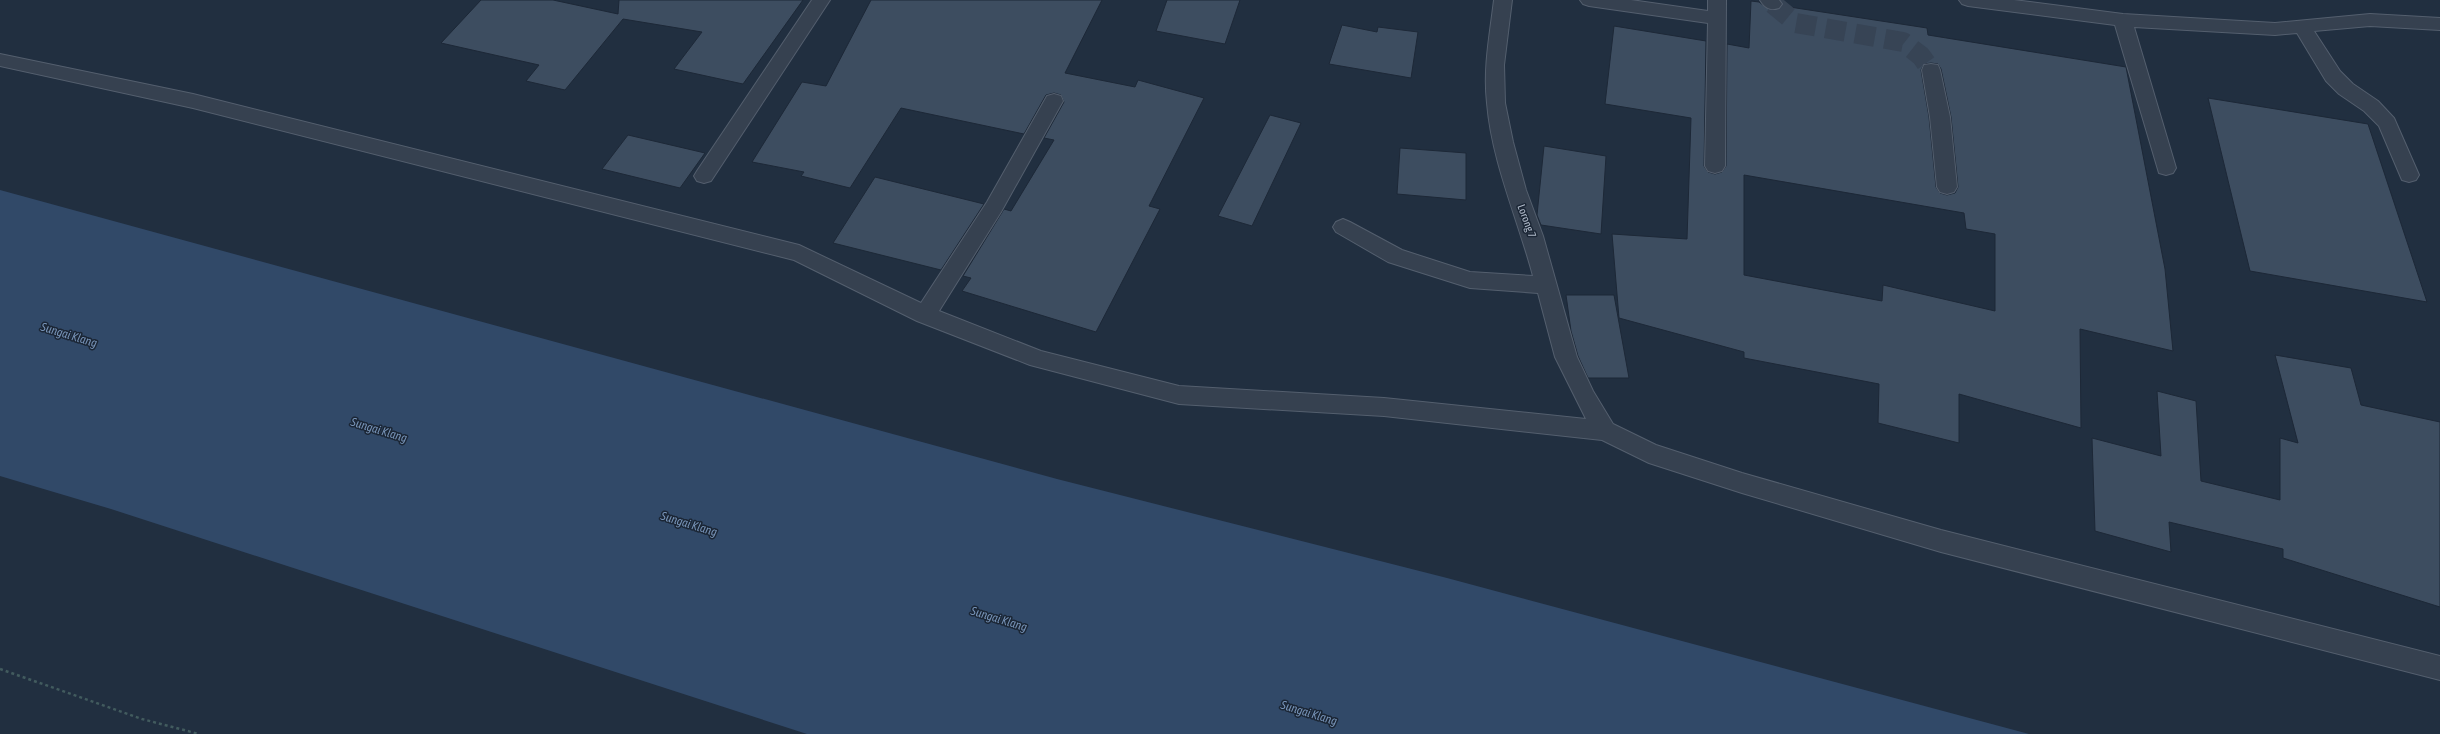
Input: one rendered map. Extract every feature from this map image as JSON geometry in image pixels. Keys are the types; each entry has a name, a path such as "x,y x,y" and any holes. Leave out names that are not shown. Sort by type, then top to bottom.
{"street":[{"path":"704,176 822,0"},
{"path":"1589,0 1717,9 1715,166"},
{"path":"1968,0 2123,20 2275,29 2370,20 2440,24"},
{"name":"Lorong 7","path":"1497,1 1495,65 1496,103 1516,190 1533,236 1545,285 1566,356 1585,398 1605,431"},
{"path":"2123,20 2166,168"},
{"path":"2302,27 2333,76 2346,89 2371,106 2387,123 2409,175"},
{"path":"0,60 193,101 800,253 925,315 1038,359 1179,395 1384,407 1605,431 1649,453 1742,483 1941,541 2440,668"},
{"path":"1930,70 1940,117 1947,187"},
{"path":"925,315 994,207 1054,101"},
{"path":"1343,227 1395,256 1470,280 1545,285"}],"path":[{"path":"0,669 142,719 199,734"}],"water":[{"name":"Sungai Klang","path":"0,190 1057,479 1447,578 2029,734 807,734 111,509 0,476"}],"building":[{"path":"481,0 553,0 618,14 619,0 803,0 743,84 674,69 702,32 623,19 565,90 526,81 539,65 441,43"},
{"path":"871,0 1102,0 1065,73 1135,87 1138,80 1204,98 1149,206 1160,209 1096,332 962,291 971,278 963,276 1004,209 1011,211 1054,140 1044,138 1064,102 1061,95 1054,93 1046,95 1024,134 901,108 850,188 801,176 804,172 752,162 802,82 826,86"},
{"path":"1167,0 1240,0 1225,44 1156,31"},
{"path":"1751,1 1759,2 1770,10 1779,9 1783,6 1927,28 1928,35 2126,67 2165,269 2173,351 2080,329 2081,428 1959,394 1959,443 1878,423 1879,384 1744,358 1744,352 1619,318 1612,234 1687,239 1691,118 1605,104 1614,26 1706,41 1704,166 1708,172 1715,174 1722,172 1726,166 1727,44 1749,48","holes":["1924,64 1938,64 1941,69 1951,117 1958,187 1955,193 1947,195 1940,193 1936,187 1929,117 1921,70","1744,175 1964,213 1966,229 1995,234 1995,311 1883,285 1882,301 1744,275"]},
{"path":"1342,25 1377,32 1378,27 1418,32 1411,78 1329,64"},
{"path":"2208,98 2368,124 2427,302 2250,271"},
{"path":"1270,115 1301,123 1252,226 1218,216"},
{"path":"628,135 705,153 680,188 602,169"},
{"path":"1544,146 1606,156 1601,234 1541,225 1537,215"},
{"path":"1400,148 1466,153 1466,200 1397,194"},
{"path":"875,177 984,204 941,270 833,243"},
{"path":"1566,295 1614,295 1629,378 1588,378 1578,356 1571,331"},
{"path":"2275,355 2351,368 2361,405 2440,422 2440,607 2283,558 2283,549 2169,522 2171,552 2095,531 2092,438 2161,456 2157,391 2196,401 2201,481 2280,500 2280,438 2298,443"}],"tunnel":[{"path":"1773,4 1796,23 1903,42 1921,56 1931,70"}]}
